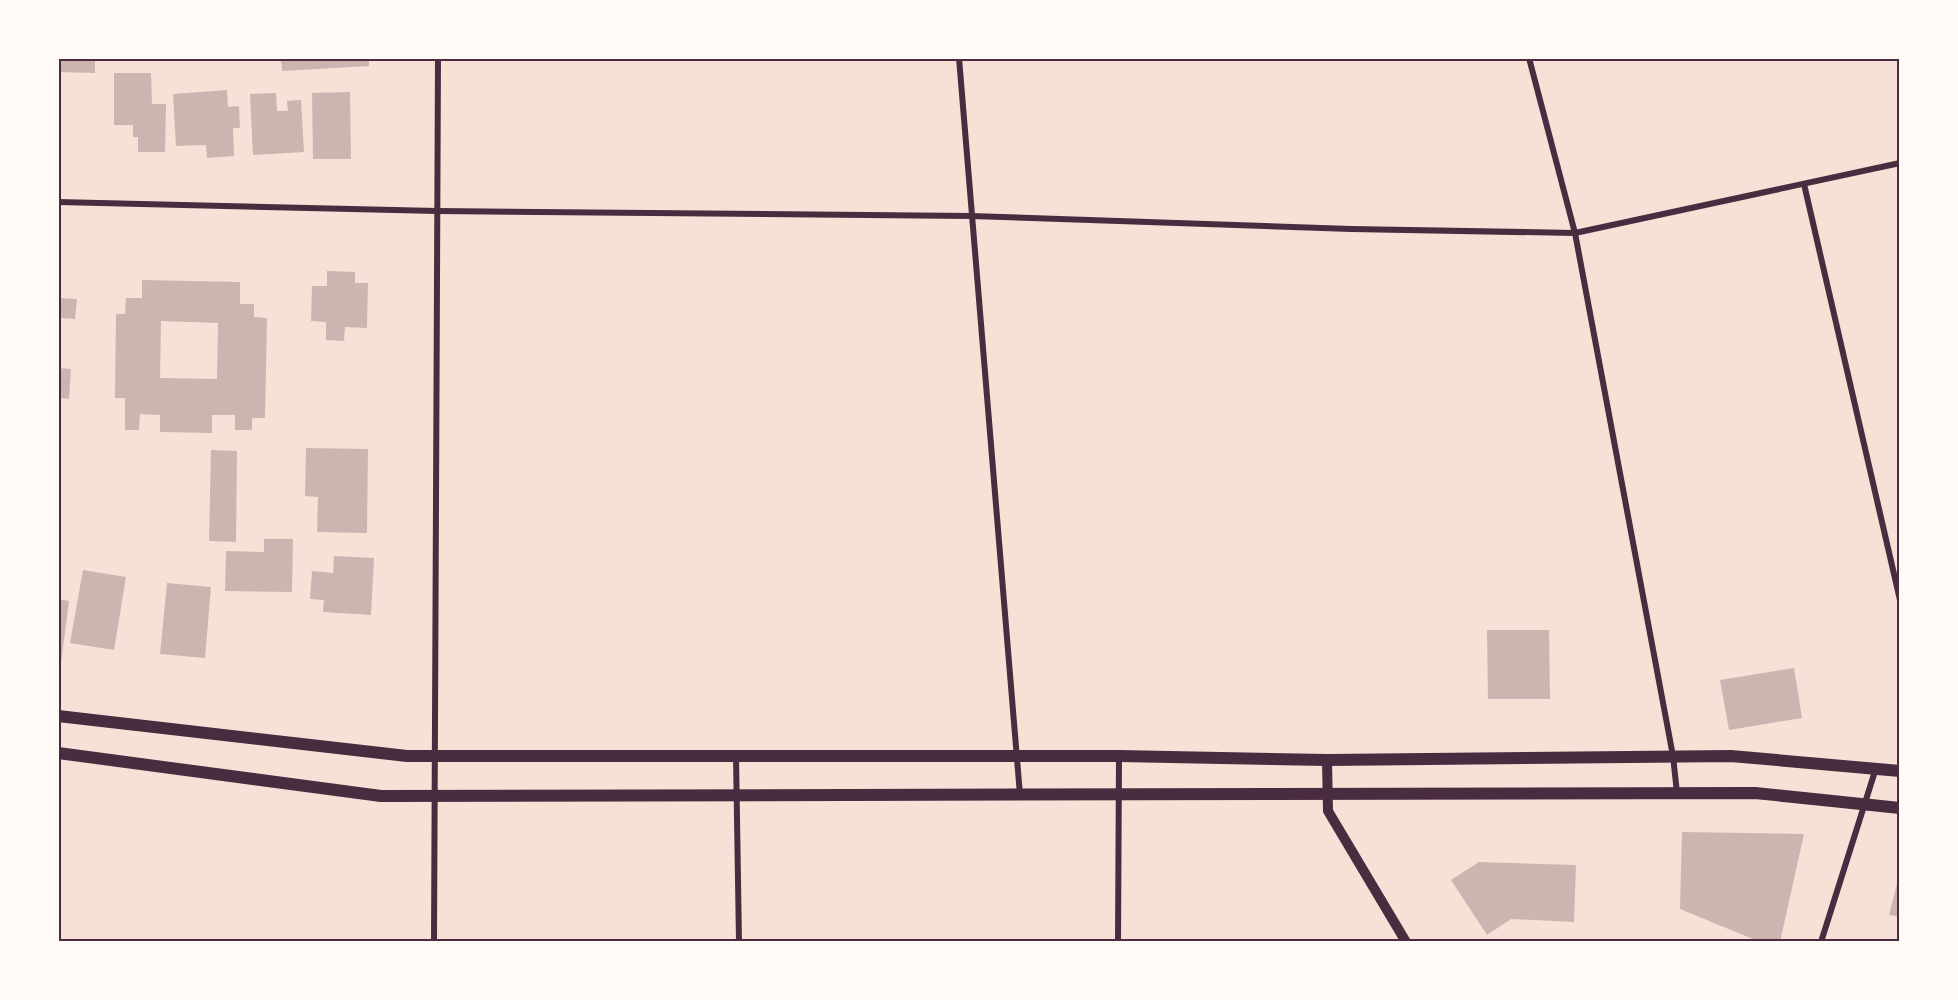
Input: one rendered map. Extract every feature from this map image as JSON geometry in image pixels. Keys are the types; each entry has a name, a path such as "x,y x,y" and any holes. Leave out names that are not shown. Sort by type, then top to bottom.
{"main road":[{"path":"58,716 407,756 1119,756 1327,760 1731,756 1899,771"},
{"path":"58,753 381,796 1755,794 1899,808"}],"street":[{"path":"434,942 433,756 438,58"},
{"path":"959,58 1020,795"},
{"path":"1528,58 1575,232 1673,756 1677,794"},
{"path":"58,202 437,211 971,216 1350,229 1575,232 1899,163"},
{"path":"1804,184 1899,600"},
{"path":"736,756 739,942"},
{"path":"1118,942 1119,756"},
{"path":"1327,760 1328,811 1406,942"},
{"path":"1821,942 1876,768"}],"building":[{"path":"58,58 95,58 95,73 58,72"},
{"path":"281,58 369,58 369,66 282,71"},
{"path":"114,73 151,73 152,104 166,104 165,152 138,152 138,137 133,137 133,125 114,125"},
{"path":"227,90 228,107 239,106 240,128 233,128 234,156 207,158 206,145 176,146 173,94"},
{"path":"350,92 351,159 313,159 312,93"},
{"path":"276,93 277,111 288,111 287,101 301,100 304,152 253,155 250,94"},
{"path":"327,271 355,272 355,283 368,283 367,328 345,327 344,341 326,340 326,322 311,321 312,286 327,286"},
{"path":"142,280 240,282 240,304 254,304 254,317 267,318 265,418 252,418 252,430 235,430 235,415 212,415 212,433 160,432 160,415 140,414 139,430 125,430 125,398 115,398 116,314 125,314 126,298 142,298","holes":["161,321 218,323 217,379 160,378"]},
{"path":"58,298 77,299 75,319 58,318"},
{"path":"58,368 71,369 69,399 58,398"},
{"path":"306,448 368,449 367,533 317,532 318,497 305,496"},
{"path":"211,450 237,451 236,542 209,541"},
{"path":"264,539 293,539 292,592 225,591 226,551 264,552"},
{"path":"334,556 374,558 371,615 323,612 324,600 310,599 312,571 333,573"},
{"path":"83,570 126,577 114,650 70,643"},
{"path":"167,583 211,587 205,658 160,654"},
{"path":"58,599 69,601 60,671 58,671"},
{"path":"1487,630 1549,630 1550,699 1488,699"},
{"path":"1794,668 1802,718 1729,730 1720,680"},
{"path":"1682,832 1804,834 1780,942 1760,942 1680,909"},
{"path":"1479,862 1576,865 1574,922 1511,919 1487,935 1451,880"},
{"path":"1900,872 1900,917 1889,915"}]}
